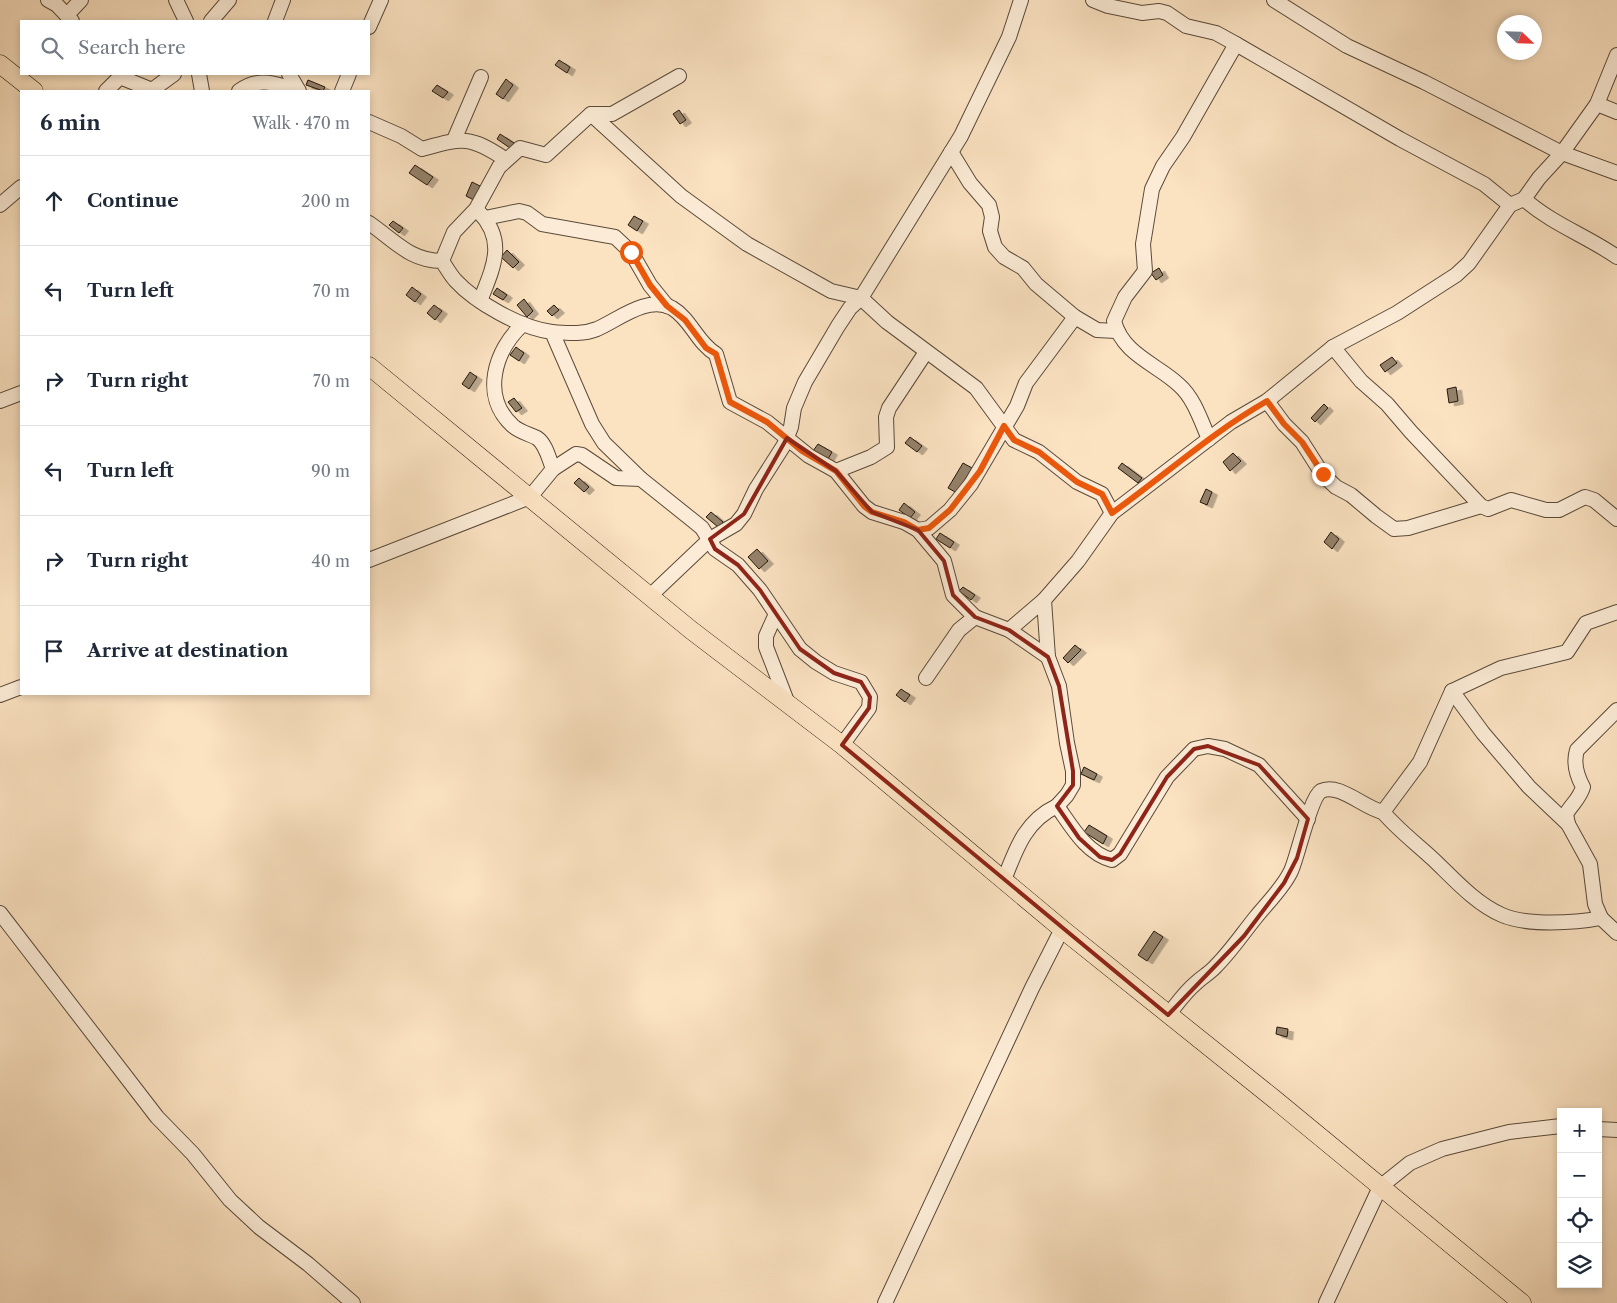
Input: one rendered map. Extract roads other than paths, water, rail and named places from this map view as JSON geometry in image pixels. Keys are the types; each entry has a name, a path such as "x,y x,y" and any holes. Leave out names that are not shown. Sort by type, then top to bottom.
{"main road":[{"path":"0,64 33,90"},
{"path":"370,367 650,596 788,706 842,745 1062,929 1522,1303"}],"street":[{"path":"48,0 69,18 81,0"},
{"path":"176,0 186,20"},
{"path":"212,20 229,0"},
{"path":"275,20 283,0"},
{"path":"370,26 381,0"},
{"path":"650,596 710,539 736,524 744,514 788,438 794,408 805,382 850,308 861,298 951,152 1009,37 1021,0"},
{"path":"1093,0 1108,6 1142,13 1159,11 1167,13 1186,26 1216,33 1400,139 1484,184 1510,205"},
{"path":"1274,0 1347,46 1424,82 1562,154 1617,173"},
{"path":"1209,439 1188,394 1178,384 1135,353 1120,338 1114,322 1118,309 1146,271 1143,244 1152,189 1236,44"},
{"path":"1010,630 1044,600 1078,561 1112,513 1231,422 1267,401 1333,347 1397,313 1456,275 1469,263 1510,205 1524,199 1538,178 1562,154 1597,104 1617,55"},
{"path":"107,90 119,75 151,90"},
{"path":"154,90 173,75"},
{"path":"199,75 202,90"},
{"path":"290,75 297,90"},
{"path":"342,90 349,75"},
{"path":"442,261 454,232 480,214 505,159 520,148 546,155 591,114 612,114 679,76"},
{"path":"454,140 481,77"},
{"path":"241,90 251,82 259,81 294,90"},
{"path":"1597,104 1617,112"},
{"path":"591,114 682,196 748,244 830,291 861,298 926,352 976,388 1014,440 1039,452 1077,482 1102,494 1112,513"},
{"path":"370,122 401,136 422,149 454,140 464,140 482,145 505,159"},
{"path":"951,152 980,197 989,205 992,217 990,231 994,247 1023,268 1036,284 1075,318 1097,330 1116,331"},
{"path":"0,205 20,188"},
{"path":"1524,199 1539,212 1575,230 1582,237 1617,257"},
{"path":"480,214 528,213 542,224 615,237 638,261 650,285 667,306 685,320 706,348 716,354 730,402 767,422 810,456 836,471 864,506 872,512 904,522 918,530 944,561 953,595 974,616 1010,630 1048,657"},
{"path":"480,214 494,234 496,250 480,301"},
{"path":"370,225 403,250 430,261 442,261"},
{"path":"442,261 454,279 480,301 534,330 579,334 597,329 636,309 656,305 667,306"},
{"path":"918,530 929,528 955,504 990,456 1004,426 1017,406 1026,383 1075,318"},
{"path":"523,324 512,334 499,356 494,372 496,400 504,416 514,427 539,439 553,469"},
{"path":"552,332 592,424 604,443 641,479 702,528 716,549 738,565 760,590 775,616 800,649 816,662 834,672 861,682 870,696 869,708 842,745"},
{"path":"1333,347 1361,381 1387,404 1481,506 1488,509 1511,500 1546,510 1559,510 1585,497 1594,500 1617,519"},
{"path":"836,471 871,457 886,447 886,418 889,408 926,352"},
{"path":"0,401 20,393"},
{"path":"1267,401 1284,424 1302,442 1323,474 1336,487 1352,495 1376,516 1394,528 1416,526 1481,506"},
{"path":"370,560 530,497 553,469 576,454 582,454 616,478 641,479"},
{"path":"1004,880 1015,851 1029,825 1042,813 1057,806 1073,785 1073,771 1066,743 1059,686 1048,657 1044,600"},
{"path":"1383,812 1420,762 1452,692 1501,668 1567,652 1586,623 1617,612"},
{"path":"775,616 766,636 766,647 788,706"},
{"path":"926,678 959,630 974,616"},
{"path":"0,695 20,687"},
{"path":"1452,692 1483,733 1529,787 1568,824"},
{"path":"1617,710 1577,750 1574,758 1576,770 1583,787 1580,797 1573,802 1566,814 1568,824 1590,864 1595,904 1601,918 1617,933"},
{"path":"1057,806 1079,838 1100,857 1112,860 1120,854 1167,777 1194,749 1208,746 1225,749 1259,765 1308,819"},
{"path":"1168,1015 1195,984 1213,969 1244,936 1251,923 1284,883 1297,858 1313,802 1320,792 1329,789 1351,795 1364,806 1383,812 1465,888 1492,910 1504,916 1524,921 1585,921 1601,918"},
{"path":"0,913 157,1117 193,1154 230,1200 258,1227 308,1264 353,1303"},
{"path":"885,1303 1032,988 1062,929"},
{"path":"1326,1303 1380,1187 1410,1163 1442,1149 1509,1132 1557,1126"},
{"path":"1602,1128 1617,1130"}]}
